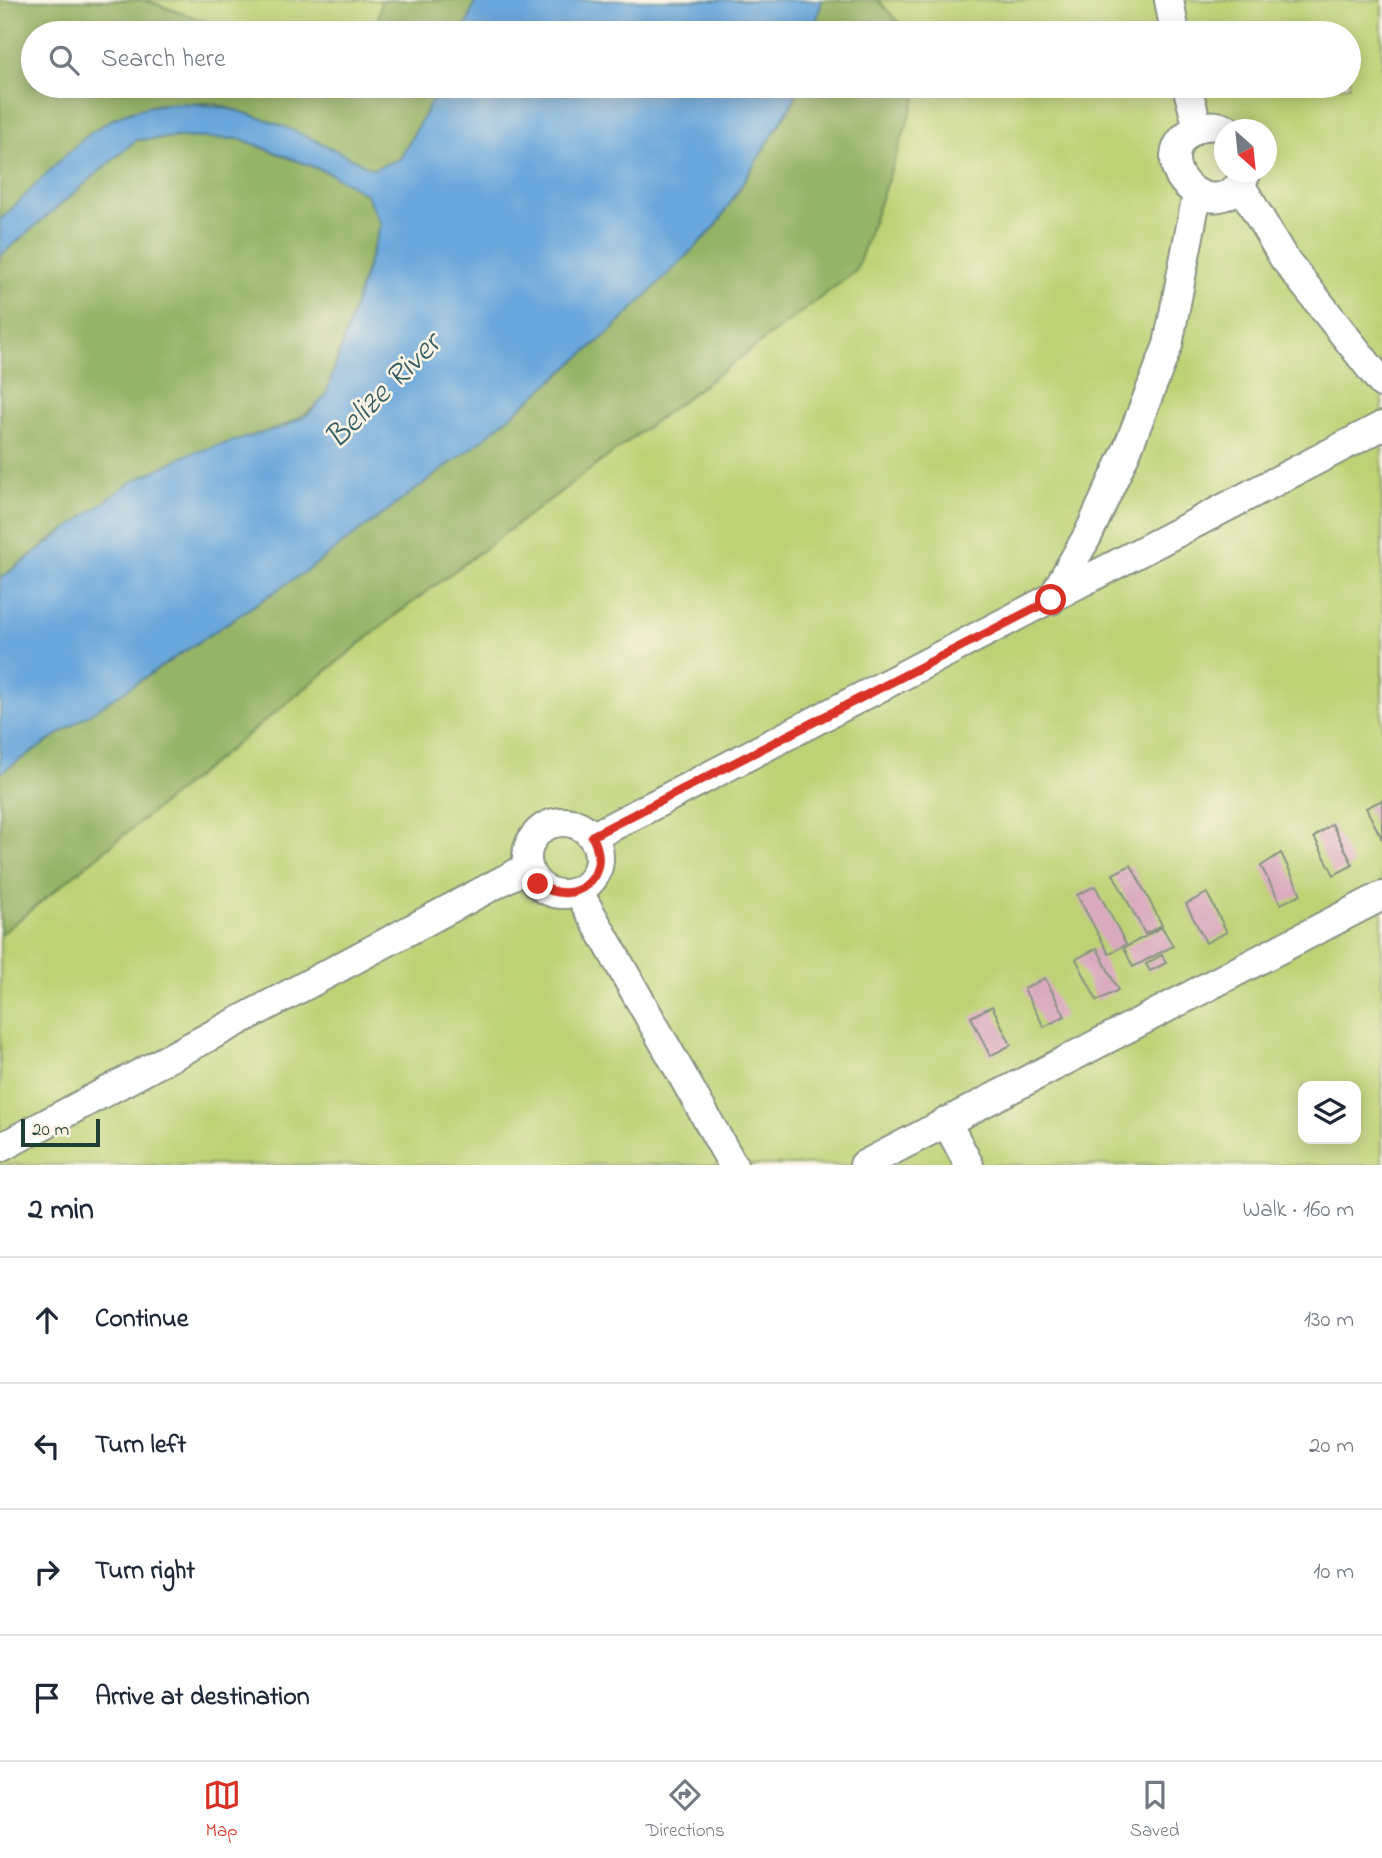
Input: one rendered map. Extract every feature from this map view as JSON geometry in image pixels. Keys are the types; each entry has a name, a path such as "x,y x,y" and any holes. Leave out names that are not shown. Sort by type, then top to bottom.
{"street":[{"path":"1168,0 1172,21"},
{"path":"1190,98 1198,128"},
{"path":"1214,126 1198,128 1188,134 1176,155 1180,178 1197,194 1220,197 1238,182"},
{"path":"1245,182 1283,257 1382,383"},
{"path":"1051,600 1088,535 1127,450 1168,345 1197,194"},
{"path":"592,836 1382,426"},
{"path":"572,823 592,836 598,847 597,870 591,881 578,891 559,894 538,884 528,867 527,852 531,840 549,824 572,823"},
{"path":"0,1148 528,867"},
{"path":"578,891 733,1165"},
{"path":"864,1165 1382,896"},
{"path":"946,1121 969,1165"}],"green space":[{"path":"0,0 144,0 205,21 21,21 21,98 433,98 400,159 372,169 251,115 212,103 158,104 93,131 0,220"},
{"path":"144,0 381,0 378,21 205,21"},
{"path":"381,0 476,0 468,21 378,21"},
{"path":"822,0 878,0 897,21 816,21"},
{"path":"878,0 1382,0 1382,1165 0,1165 0,935 398,613 856,271 916,98 1361,98 1361,21 897,21"},
{"path":"795,98 916,98 856,271 398,613 0,935 0,773 309,569 482,440 613,329 716,226"},
{"path":"176,137 240,139 329,173 366,194 381,223 326,395 311,410 295,420 257,435 60,532 0,579 0,256 136,140"}],"water":[{"path":"476,0 822,0 816,21 468,21"},
{"name":"Belize River","path":"433,98 795,98 716,226 613,329 482,440 309,569 0,773 0,579 131,482 189,454 286,426 310,413 326,395 381,224 366,194 329,173 241,139 176,137 136,140 0,256 0,220 92,132 126,113 161,104 197,104 234,110 270,121 372,169 400,159"}],"building":[{"path":"1382,800 1382,839 1366,808"},
{"path":"1332,824 1353,865 1334,875 1314,837"},
{"path":"1281,853 1301,894 1281,904 1261,866"},
{"path":"1131,865 1162,925 1145,934 1113,874"},
{"path":"1095,886 1126,944 1109,954 1077,895"},
{"path":"1207,893 1227,932 1206,943 1186,904"},
{"path":"1162,927 1173,946 1133,967 1124,948"},
{"path":"1097,948 1118,990 1097,1001 1076,959"},
{"path":"1162,955 1166,963 1150,971 1146,964"},
{"path":"1045,978 1065,1016 1044,1027 1024,989"},
{"path":"992,1006 1011,1045 990,1056 971,1017"}],"route":[{"path":"538,884 559,894 582,889 591,881 597,870 598,847 592,836 1051,600"}]}
